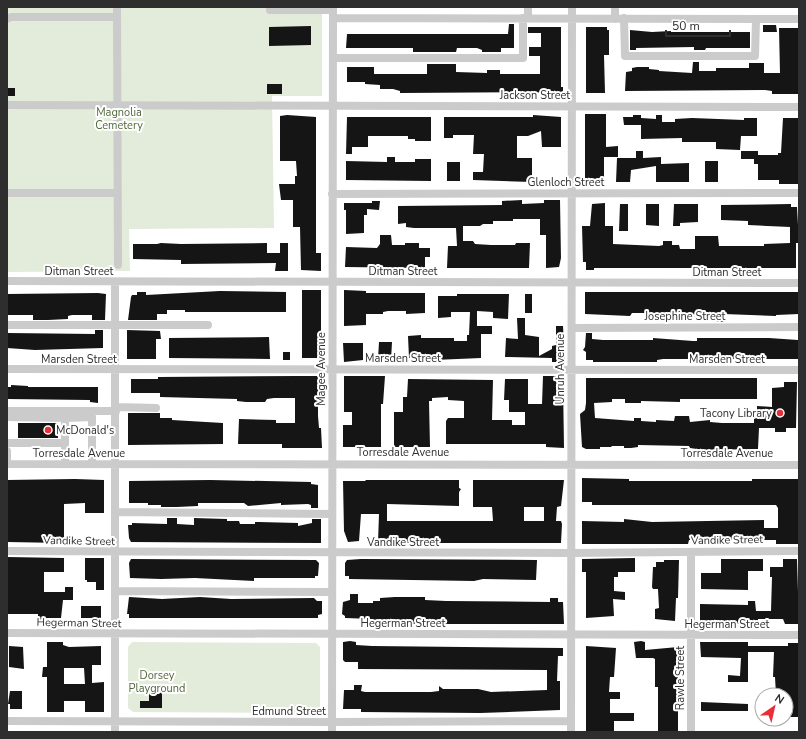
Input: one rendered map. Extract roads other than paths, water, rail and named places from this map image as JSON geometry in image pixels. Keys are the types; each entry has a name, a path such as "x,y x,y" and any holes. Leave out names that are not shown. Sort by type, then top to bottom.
{"street":[{"path":"117,7 118,264"},
{"path":"270,7 270,10 526,18 799,19"},
{"path":"333,58 523,58 528,7"},
{"name":"Unruh Avenue","path":"571,732 572,7"},
{"path":"615,7 620,18 625,56 755,56 756,19"},
{"name":"Magee Avenue","path":"332,732 333,12"},
{"path":"7,19 11,17 117,17"},
{"name":"Jackson Street","path":"7,105 799,107"},
{"path":"7,193 117,193"},
{"name":"Glenloch Street","path":"332,194 799,193"},
{"name":"Ditman Street","path":"7,281 799,283"},
{"path":"115,282 115,732"},
{"path":"7,325 208,325"},
{"name":"Josephine Street","path":"572,328 799,327"},
{"name":"Marsden Street","path":"7,370 332,368 799,370"},
{"path":"7,411 156,408"},
{"path":"7,417 92,417 92,464"},
{"path":"65,418 65,464"},
{"path":"7,443 65,443"},
{"path":"7,451 7,464"},
{"name":"Torresdale Avenue","path":"7,464 332,463 799,465"},
{"path":"115,512 332,514"},
{"name":"Vandike Street","path":"7,551 571,553 799,550"},
{"name":"Rawle Street","path":"691,552 691,732"},
{"path":"115,591 332,592"},
{"name":"Hegerman Street","path":"7,633 571,633 799,635"},
{"name":"Edmund Street","path":"7,721 571,721"}],"place":[{"name":"Tacony Library","path":"780,413"},
{"name":"McDonald's","path":"48,430"}],"park label":[{"name":"Magnolia Cemetery","path":"119,118"},
{"name":"Dorsey Playground","path":"157,681"}]}
